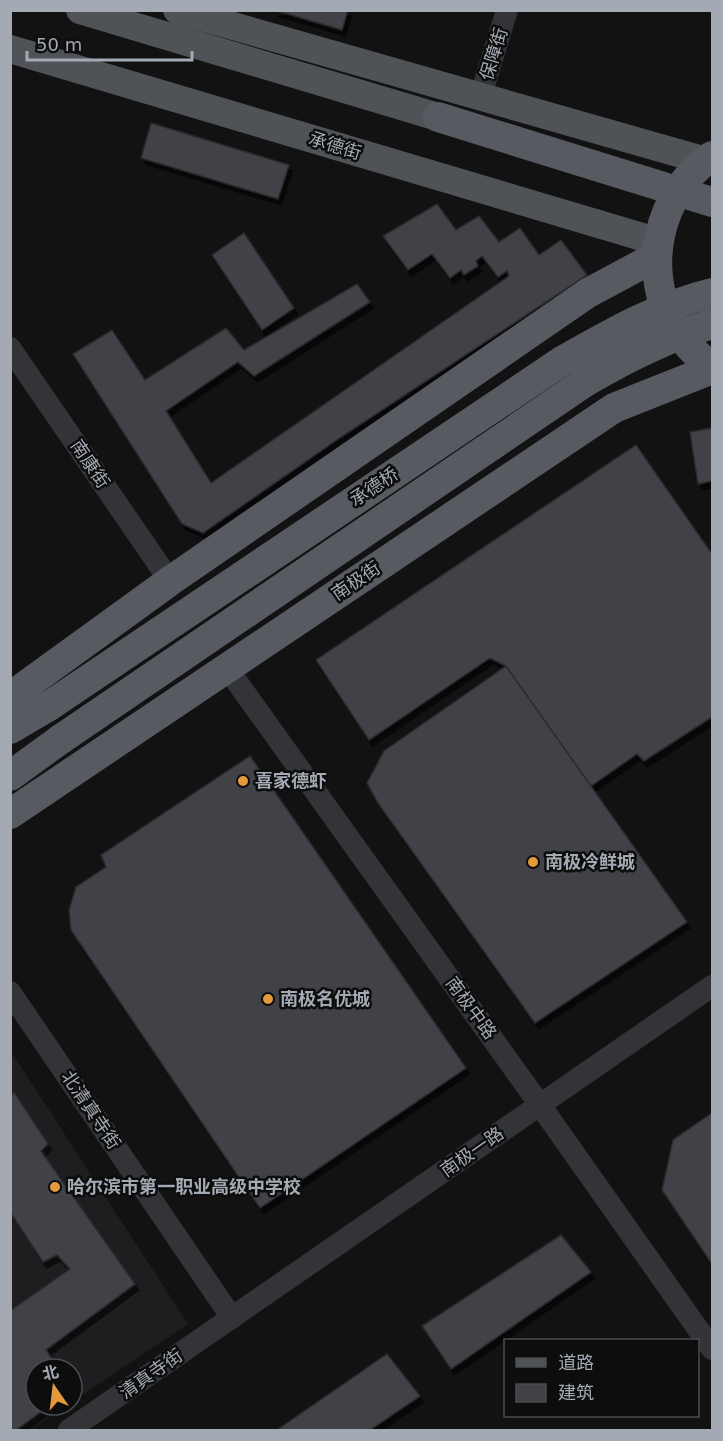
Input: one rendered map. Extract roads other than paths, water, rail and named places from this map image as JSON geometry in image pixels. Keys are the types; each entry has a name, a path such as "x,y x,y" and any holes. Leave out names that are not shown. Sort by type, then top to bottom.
{"highway":[{"path":"438,117 712,202"},
{"path":"709,159 683,184 674,197 662,227 658,249 661,293 675,328 686,343 712,368"},
{"path":"10,697 170,581 588,293 658,249"},
{"name":"承德桥","path":"10,729 49,706 562,361 624,327 686,299 712,292"},
{"name":"承德桥","path":"10,776 585,382 631,356 666,340 712,324"},
{"name":"南极街","path":"10,814 614,408 712,368"}],"main road":[{"path":"80,10 438,117"},
{"path":"177,10 480,98 709,159"},
{"name":"承德街","path":"10,49 658,249"}],"street":[{"name":"保障街","path":"480,98 507,10"},
{"name":"南康街","path":"10,348 170,581"},
{"name":"南极中路","path":"227,668 540,1104 712,1349"},
{"name":"南极一路","path":"232,1318 712,986"},
{"name":"北清真寺街","path":"10,992 232,1318"},
{"name":"清真寺街","path":"69,1431 232,1318"}],"place":[{"name":"喜家德虾","path":"243,781"},
{"name":"南极冷鲜城","path":"533,862"},
{"name":"南极名优城","path":"268,999"},
{"name":"哈尔滨市第一职业高级中学校","path":"55,1187"}]}
